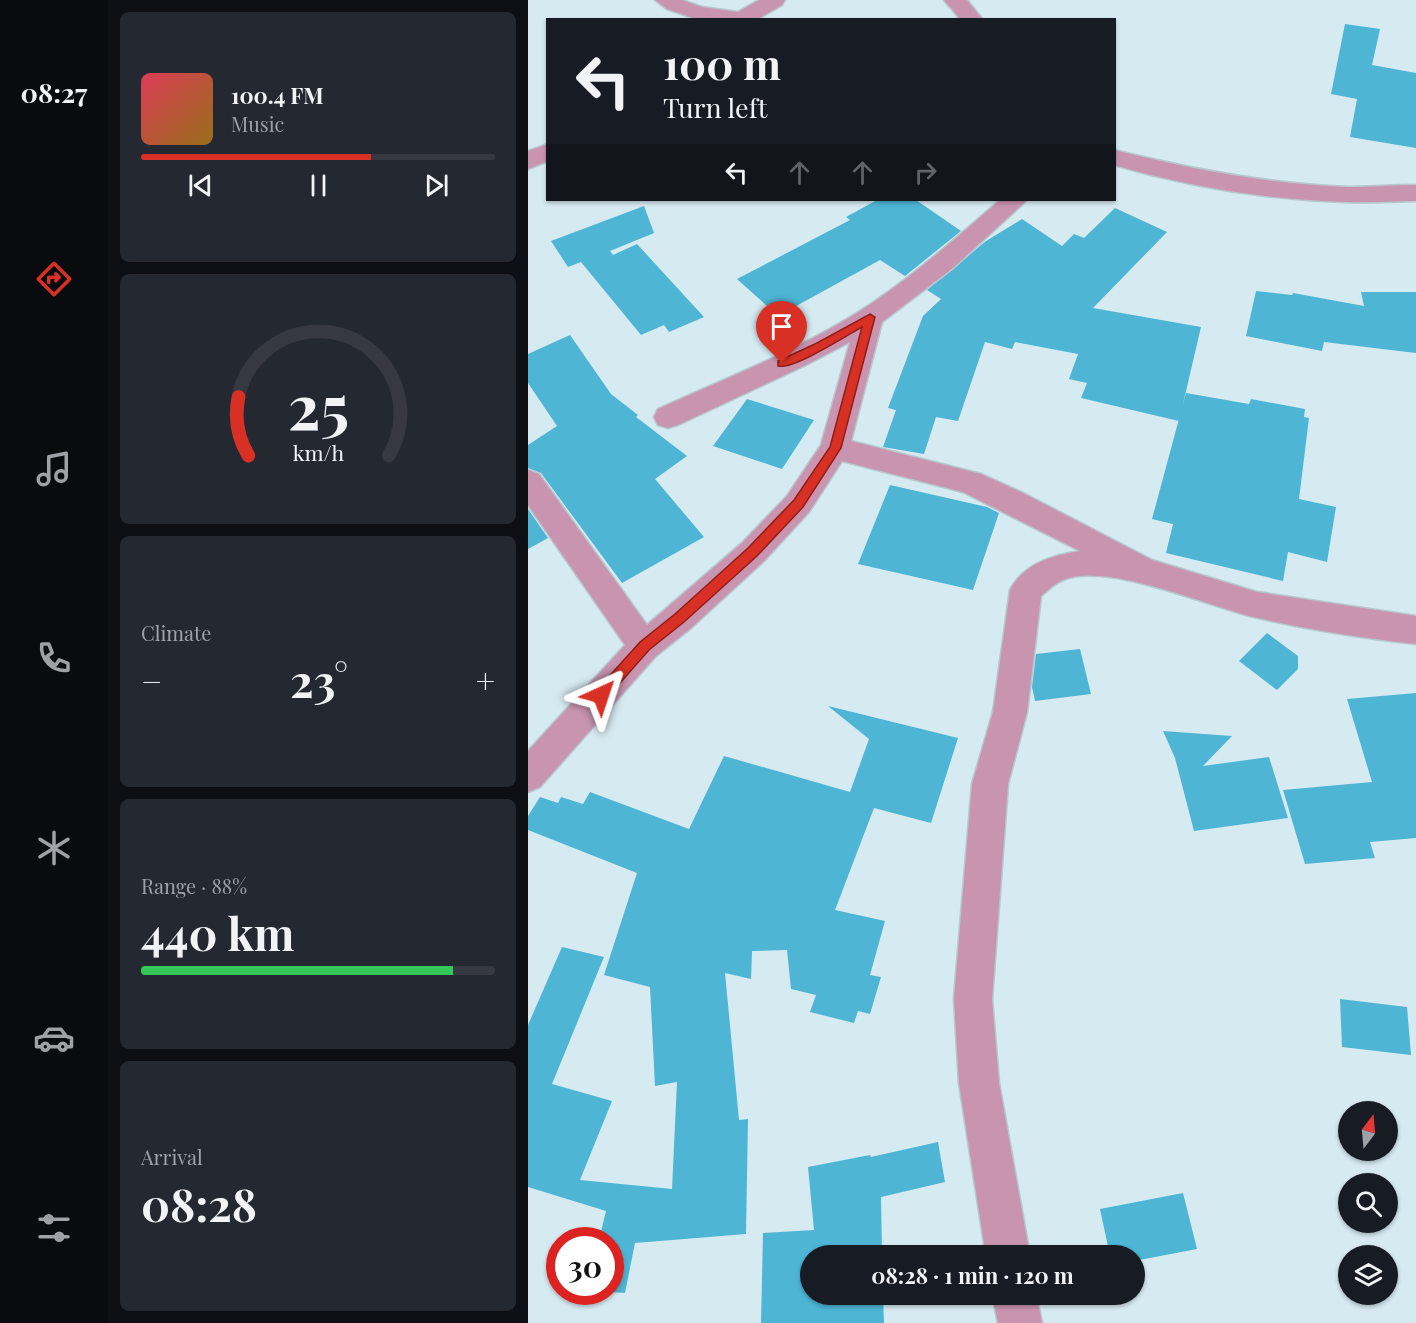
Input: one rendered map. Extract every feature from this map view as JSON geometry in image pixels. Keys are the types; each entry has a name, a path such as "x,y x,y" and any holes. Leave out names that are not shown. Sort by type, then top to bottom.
{"street":[{"path":"666,0 683,9 732,18"},
{"path":"742,18 774,0"},
{"path":"955,0 970,18"},
{"path":"528,161 546,152"},
{"path":"1116,157 1199,176 1263,187 1339,194 1416,193"},
{"path":"668,417 821,346 870,317 948,258 1014,201"},
{"path":"528,776 644,646 680,618 753,552 798,504 835,448 870,317"},
{"path":"835,448 970,482 1012,501 1143,570"},
{"path":"528,482 644,646"},
{"path":"1006,1245 979,1083 973,999 990,784 1010,712 1026,590 1038,576 1067,565 1088,562 1143,570 1257,605 1416,630"},
{"path":"1016,1305 1020,1323"}],"building":[{"path":"1345,24 1380,29 1372,65 1416,73 1416,148 1350,137 1357,99 1331,94"},
{"path":"875,201 917,201 961,231 905,276 880,260 778,316 737,279 850,220 846,217"},
{"path":"644,206 654,233 610,251 613,255 637,244 704,317 669,332 664,325 641,335 581,262 568,267 551,241"},
{"path":"1115,208 1167,232 1093,308 1201,327 1179,421 1081,398 1087,383 1069,379 1078,354 1015,342 1012,349 985,342 958,421 936,417 924,454 883,447 896,410 888,408 923,316 941,299 927,290 986,241 1022,219 1062,246 1074,234 1084,238"},
{"path":"1256,291 1292,295 1293,293 1364,306 1361,292 1416,292 1416,353 1324,342 1322,351 1246,336"},
{"path":"570,335 611,394 638,415 636,417 687,456 655,479 704,537 622,583 541,473 528,468 528,445 557,426 528,383 528,354"},
{"path":"1186,393 1249,404 1251,399 1305,409 1304,417 1309,418 1299,499 1336,507 1327,562 1288,552 1283,581 1166,553 1173,524 1152,519"},
{"path":"747,399 814,420 782,469 713,446"},
{"path":"890,485 987,507 999,513 973,590 858,564"},
{"path":"528,509 548,538 528,549"},
{"path":"1267,633 1298,656 1298,669 1277,690 1239,661"},
{"path":"1080,649 1091,694 1035,701 1032,687 1036,654"},
{"path":"1416,693 1416,838 1370,842 1375,858 1305,864 1283,790 1372,782 1347,699"},
{"path":"828,706 958,738 931,823 874,808 835,910 885,921 870,975 881,977 870,1014 858,1011 854,1023 810,1012 816,995 791,989 787,950 752,951 751,979 725,973 739,1120 748,1119 746,1234 635,1243 624,1293 624,1227 602,1227 606,1211 528,1187 528,1025 562,947 604,957 552,1084 612,1101 580,1180 672,1189 677,1082 655,1086 650,987 604,975 637,873 528,830 528,816 540,797 558,803 561,797 583,804 590,792 689,829 724,756 850,792 869,739"},
{"path":"1163,731 1232,736 1203,766 1269,757 1288,818 1194,831 1175,758"},
{"path":"1340,999 1407,1007 1411,1055 1342,1047"},
{"path":"938,1142 945,1182 881,1197 882,1245 800,1245 800,1305 883,1305 884,1323 761,1323 763,1233 814,1230 808,1167 870,1155 871,1157"},
{"path":"1183,1193 1197,1249 1145,1259 1145,1245 1108,1245 1100,1209"}],"route":[{"path":"601,695 644,646 680,618 753,552 798,504 835,448 870,317 821,346 782,363"}]}
